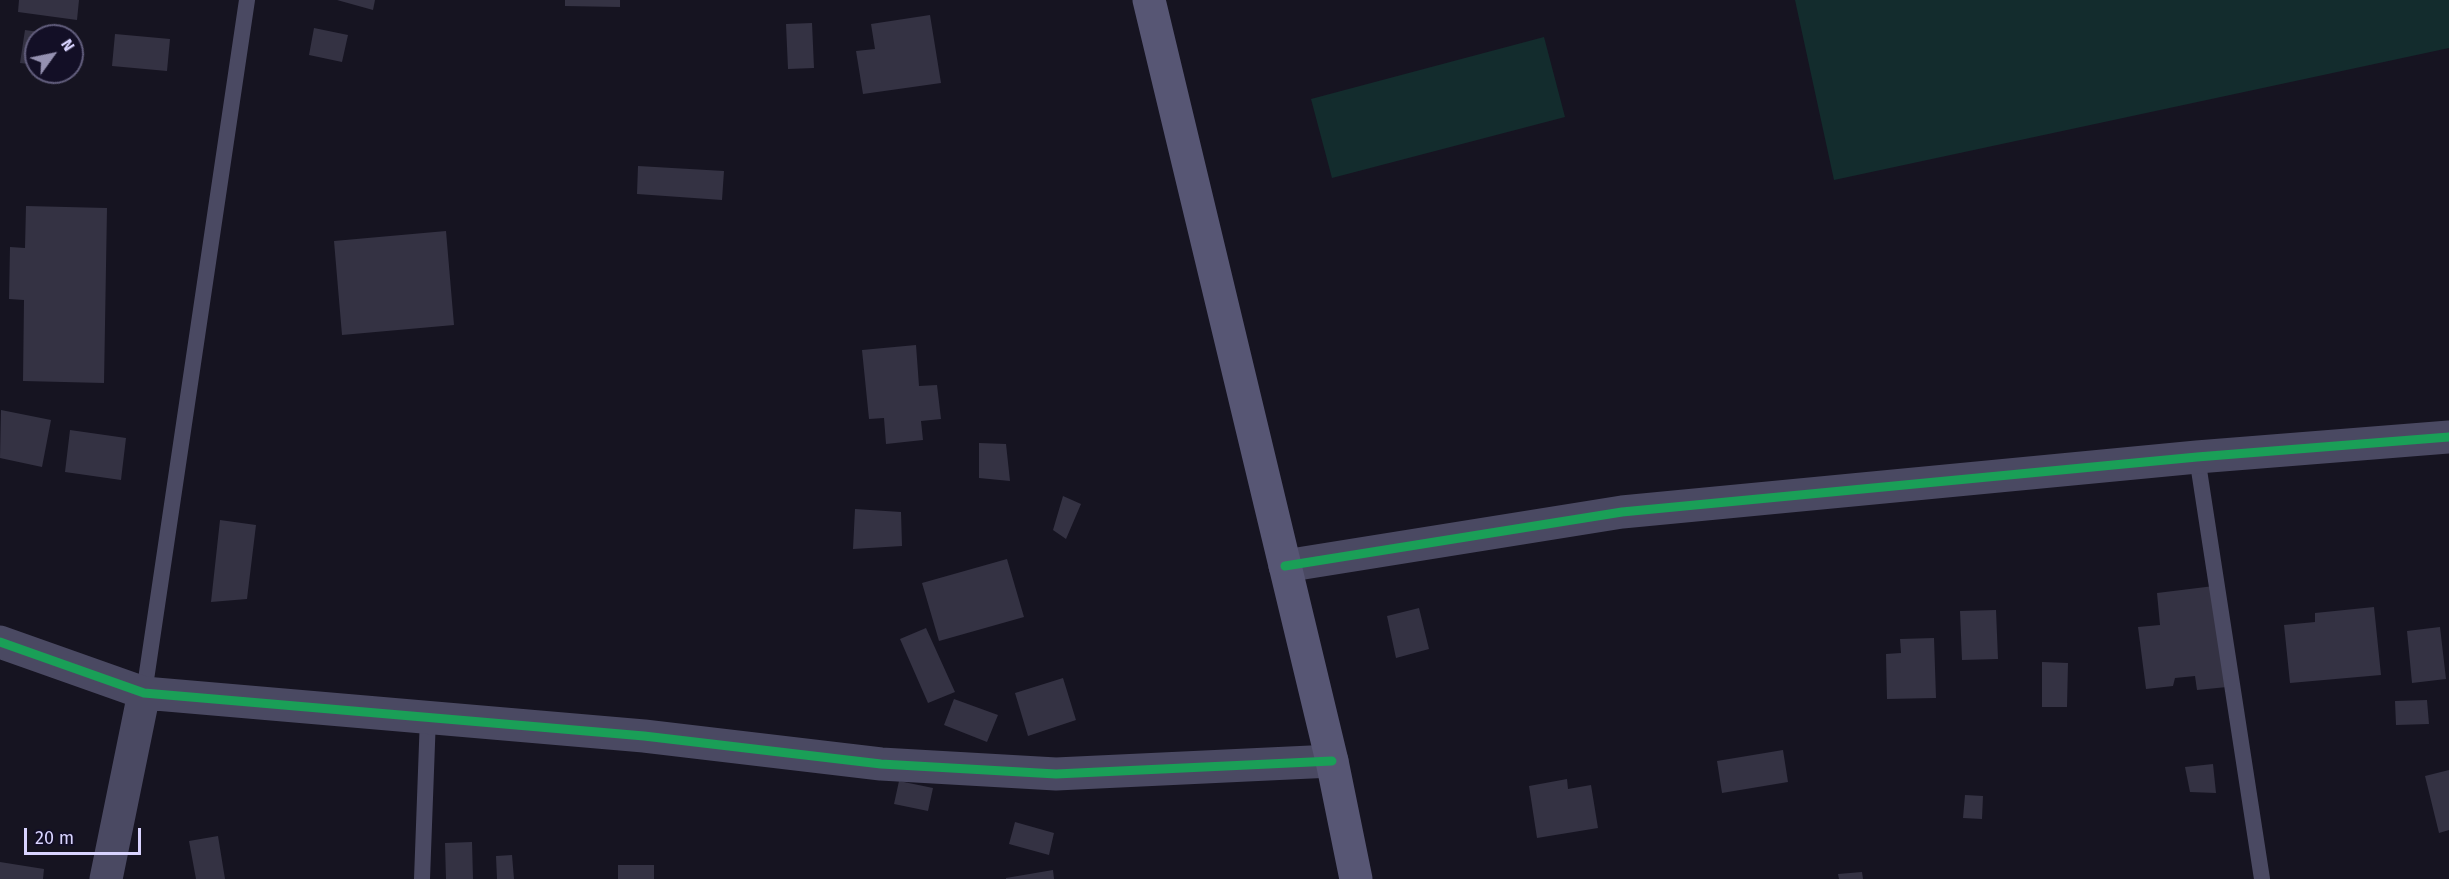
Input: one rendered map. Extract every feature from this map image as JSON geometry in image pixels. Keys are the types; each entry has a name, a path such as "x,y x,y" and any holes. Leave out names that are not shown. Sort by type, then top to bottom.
{"main road":[{"path":"1149,0 1332,761 1356,879"}],"street":[{"path":"1285,566 1622,512 2197,457 2449,437"},
{"path":"0,642 144,693 644,736 881,764 1056,774 1332,761"},
{"path":"106,879 144,693"}],"lane":[{"path":"144,693 247,0"},
{"path":"2197,457 2262,879"},
{"path":"422,879 428,717"}],"green space":[{"path":"1795,0 2449,0 2449,48 1834,180"},
{"path":"1544,37 1565,117 1332,178 1311,99"}],"building":[{"path":"19,0 79,0 77,20 18,12"},
{"path":"337,0 375,0 373,10"},
{"path":"565,0 620,0 620,7 565,6"},
{"path":"930,15 941,83 863,94 856,51 875,49 871,24"},
{"path":"812,23 814,68 788,69 786,24"},
{"path":"314,28 348,35 342,62 309,55"},
{"path":"115,34 170,39 167,71 112,66"},
{"path":"24,37 24,64 20,63"},
{"path":"638,166 724,171 722,200 637,194"},
{"path":"26,206 107,208 104,383 23,381 24,300 9,299 10,247 25,248"},
{"path":"446,231 454,325 342,335 334,241"},
{"path":"916,345 919,386 937,385 941,419 921,421 923,440 886,444 884,418 869,419 862,350"},
{"path":"1,410 51,420 42,467 0,458"},
{"path":"70,430 126,438 121,480 65,472"},
{"path":"979,443 1006,444 1010,481 979,478"},
{"path":"1063,496 1081,504 1066,539 1053,530"},
{"path":"855,509 901,512 902,546 853,549"},
{"path":"220,520 256,525 247,599 211,602"},
{"path":"1007,559 1024,617 939,641 922,583"},
{"path":"2214,586 2227,687 2197,690 2195,676 2175,678 2173,686 2146,689 2138,627 2160,625 2157,593"},
{"path":"2374,607 2381,675 2290,683 2284,625 2315,622 2315,613"},
{"path":"1419,608 1429,649 1396,658 1387,616"},
{"path":"1996,610 1998,659 1962,660 1960,611"},
{"path":"2440,627 2446,679 2412,683 2407,631"},
{"path":"926,628 955,692 928,703 900,639"},
{"path":"1934,638 1936,698 1887,699 1886,654 1901,653 1900,639"},
{"path":"2042,662 2068,663 2067,707 2042,707"},
{"path":"1063,678 1076,720 1028,736 1015,693"},
{"path":"954,699 998,715 987,742 944,725"},
{"path":"2427,700 2429,724 2396,725 2395,701"},
{"path":"1783,750 1788,782 1722,793 1717,761"},
{"path":"2213,764 2216,793 2190,792 2185,767"},
{"path":"2449,770 2449,830 2439,833 2425,776"},
{"path":"1567,779 1568,789 1591,785 1598,828 1537,838 1529,786"},
{"path":"899,781 933,788 928,811 894,804"},
{"path":"1965,795 1983,796 1982,819 1963,818"},
{"path":"1015,822 1054,833 1049,855 1009,844"},
{"path":"218,836 225,879 196,879 189,841"},
{"path":"472,842 473,879 446,879 445,843"},
{"path":"512,855 514,879 497,879 496,856"},
{"path":"0,862 44,869 43,879 0,879"},
{"path":"618,865 654,865 654,879 618,879"},
{"path":"1053,870 1054,879 1006,879 1006,878"},
{"path":"1862,872 1863,879 1839,879 1838,874"}],"cycle path":[{"path":"1285,566 1622,512 2197,457 2449,437"},
{"path":"0,642 144,693 644,736 881,764 1056,774 1332,761"}]}
